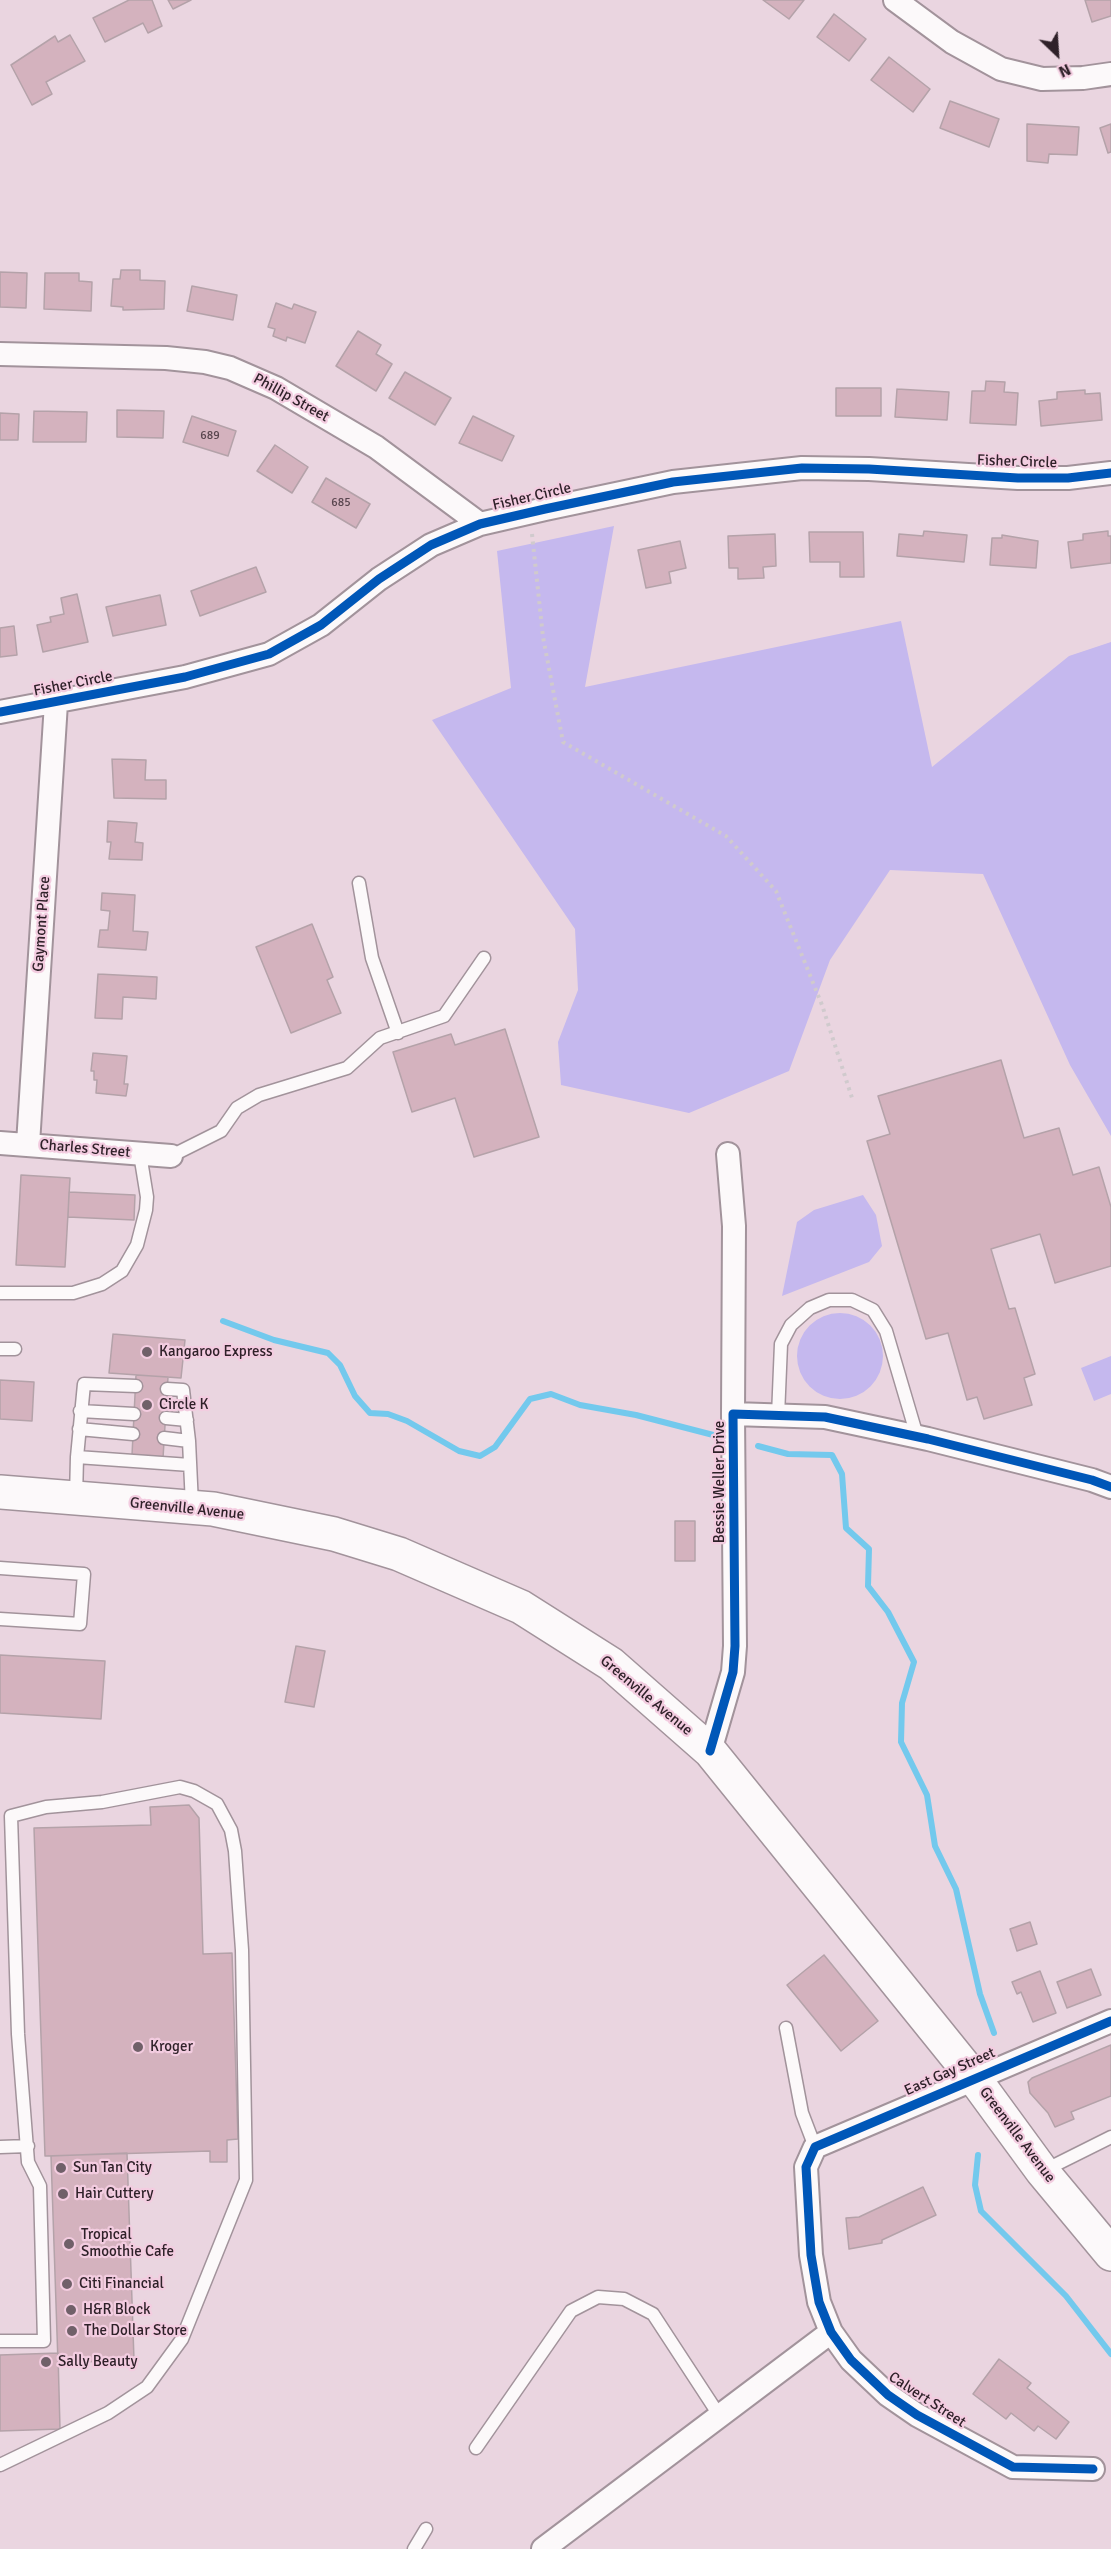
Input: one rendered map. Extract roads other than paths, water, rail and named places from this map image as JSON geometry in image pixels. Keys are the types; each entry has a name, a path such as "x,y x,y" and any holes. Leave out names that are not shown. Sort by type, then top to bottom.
{"main road":[{"name":"Greenville Avenue","path":"0,1492 192,1507 281,1521 334,1534 399,1554 521,1607 611,1664 710,1751 974,2078 1042,2171 1104,2240"}],"street":[{"path":"895,0 952,42 1001,69 1042,79 1083,78 1111,74"},
{"name":"Phillip Street","path":"0,354 166,358 205,362 230,368 276,388 376,447 480,524"},
{"name":"Fisher Circle","path":"0,712 56,703 216,670 269,654 321,625 410,558 431,545 480,524 529,513 673,482 802,468 869,469 1018,478 1068,478 1111,472"},
{"name":"Gaymont Place","path":"28,1144 56,703"},
{"name":"Charles Street","path":"0,1143 171,1156"},
{"path":"728,1154 734,1226 733,1414"},
{"name":"Bessie Weller Drive","path":"710,1751 733,1672 735,1646 733,1414 825,1417 917,1436 1092,1480 1111,1487"},
{"name":"East Gay Street","path":"812,2153 974,2078 1111,2021"},
{"name":"Calvert Street","path":"812,2153 806,2167 807,2205 811,2254 819,2302 831,2332 851,2360 879,2387 951,2435 1013,2467 1093,2469"},
{"path":"543,2549 831,2332"}],"lane":[{"path":"358,883 372,958 398,1033"},
{"path":"171,1156 221,1131 237,1107 259,1095 347,1068 380,1038 444,1016 484,958"},
{"path":"0,1293 73,1293 96,1287 122,1271 137,1245 146,1210 147,1197 140,1154"},
{"path":"778,1416 781,1344 791,1324 810,1308 829,1300 852,1300 873,1310 886,1331 917,1436"},
{"path":"0,1348 15,1348"},
{"path":"76,1498 76,1457 84,1384 136,1386"},
{"path":"168,1389 183,1390 189,1441 192,1507"},
{"path":"80,1411 134,1414"},
{"path":"166,1418 187,1420"},
{"path":"80,1429 133,1434"},
{"path":"164,1438 189,1441"},
{"path":"76,1457 190,1466"},
{"path":"0,1568 84,1574 80,1624 0,1619"},
{"path":"0,2341 44,2341 40,2186 28,2162 18,2034 11,1816 46,1807 102,1802 180,1787 194,1791 217,1804 231,1830 235,1851 242,1950 246,2180 182,2339 147,2386 108,2413 0,2465"},
{"path":"786,2028 812,2153"},
{"path":"1042,2171 1111,2138"},
{"path":"0,2147 28,2146"},
{"path":"476,2448 571,2311 598,2297 624,2299 653,2314 719,2415"},
{"path":"414,2549 426,2529"}],"waterway":[{"path":"223,1321 274,1340 328,1353 340,1365 355,1396 370,1413 388,1414 407,1421 459,1451 480,1456 495,1447 530,1399 551,1394 580,1405 636,1415 721,1437"},
{"path":"758,1446 788,1454 832,1455 842,1474 846,1528 869,1549 868,1586 888,1612 914,1662 902,1703 901,1742 927,1795 935,1846 956,1889 980,1994 994,2033"},
{"path":"978,2155 975,2185 981,2211 1066,2296 1111,2354"}],"place":[{"name":"Kangaroo Express","path":"147,1352"},
{"name":"Circle K","path":"147,1405"},
{"name":"Kroger","path":"138,2047"},
{"name":"Sun Tan City","path":"61,2168"},
{"name":"Hair Cuttery","path":"63,2194"},
{"name":"Tropical Smoothie Cafe","path":"69,2244"},
{"name":"Citi Financial","path":"67,2284"},
{"name":"H&R Block","path":"71,2310"},
{"name":"The Dollar Store","path":"72,2331"},
{"name":"Sally Beauty","path":"46,2362"}]}
